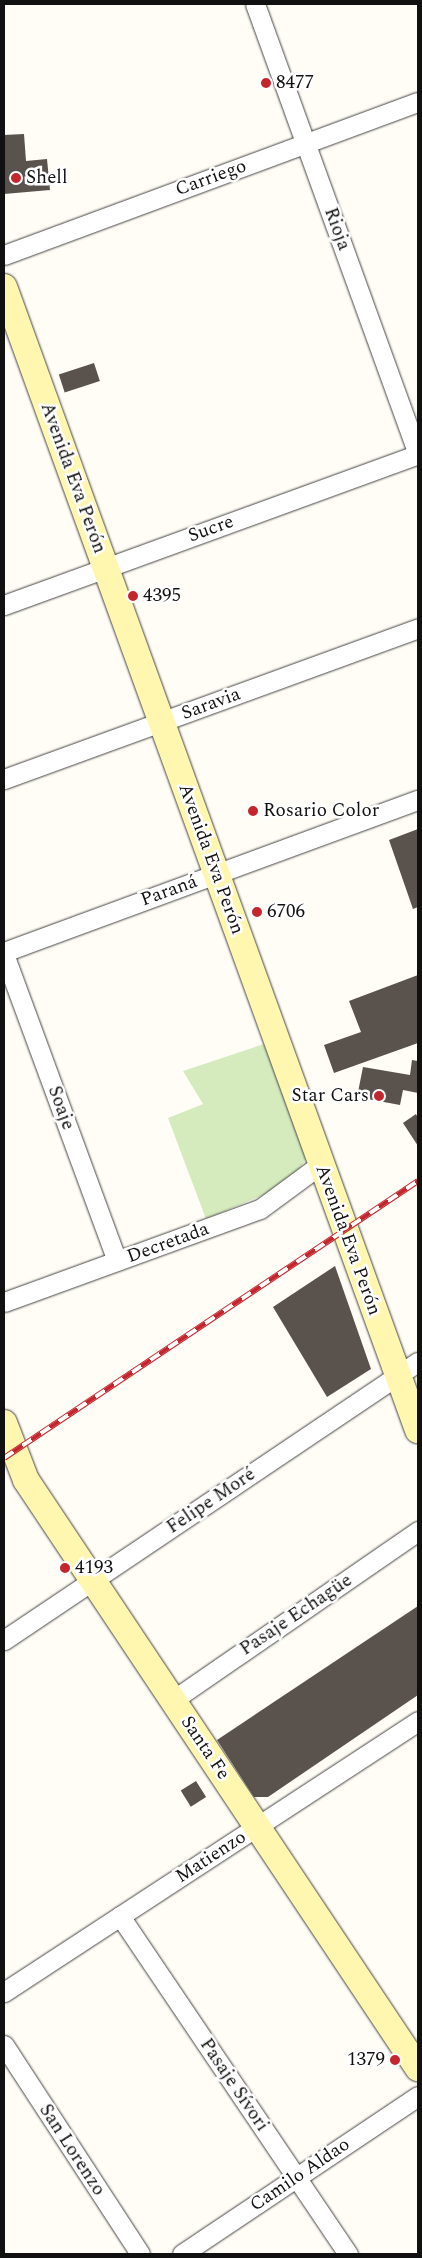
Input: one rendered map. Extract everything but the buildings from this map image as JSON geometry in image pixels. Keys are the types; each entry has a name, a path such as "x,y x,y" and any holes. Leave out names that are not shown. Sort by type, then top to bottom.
{"main road":[{"name":"Avenida Eva Perón","path":"4,287 321,1164 408,1369 418,1430"},
{"name":"Santa Fe","path":"4,1423 26,1480 418,2068"}],"street":[{"name":"Rioja","path":"255,4 418,454"},
{"name":"Carriego","path":"4,255 418,102"},
{"name":"Sucre","path":"4,605 418,454"},
{"name":"Saravia","path":"4,779 418,628"},
{"name":"Paraná","path":"4,953 418,800"},
{"name":"Soaje","path":"4,953 117,1261"},
{"name":"Decretada","path":"4,1302 260,1210 321,1164"},
{"name":"Felipe Moré","path":"4,1640 408,1369"},
{"name":"Pasaje Echagüe","path":"173,1700 418,1531"},
{"name":"Matienzo","path":"4,1992 418,1721"},
{"name":"Pasaje Sívori","path":"120,1916 348,2254"},
{"name":"San Lorenzo","path":"4,2045 140,2254"},
{"name":"Camilo Aldao","path":"182,2254 418,2096"}],"green space":[{"path":"264,1044 306,1159 298,1171 265,1194 206,1219 168,1118 203,1104 183,1071"}],"railway":[{"path":"4,1458 418,1181"}],"place":[{"name":"8477","path":"266,83"},
{"name":"Shell","path":"16,178"},
{"name":"4395","path":"133,596"},
{"name":"Rosario Color","path":"253,811"},
{"name":"6706","path":"257,912"},
{"name":"Star Cars","path":"379,1096"},
{"name":"4193","path":"65,1568"},
{"name":"1379","path":"395,2060"}]}
